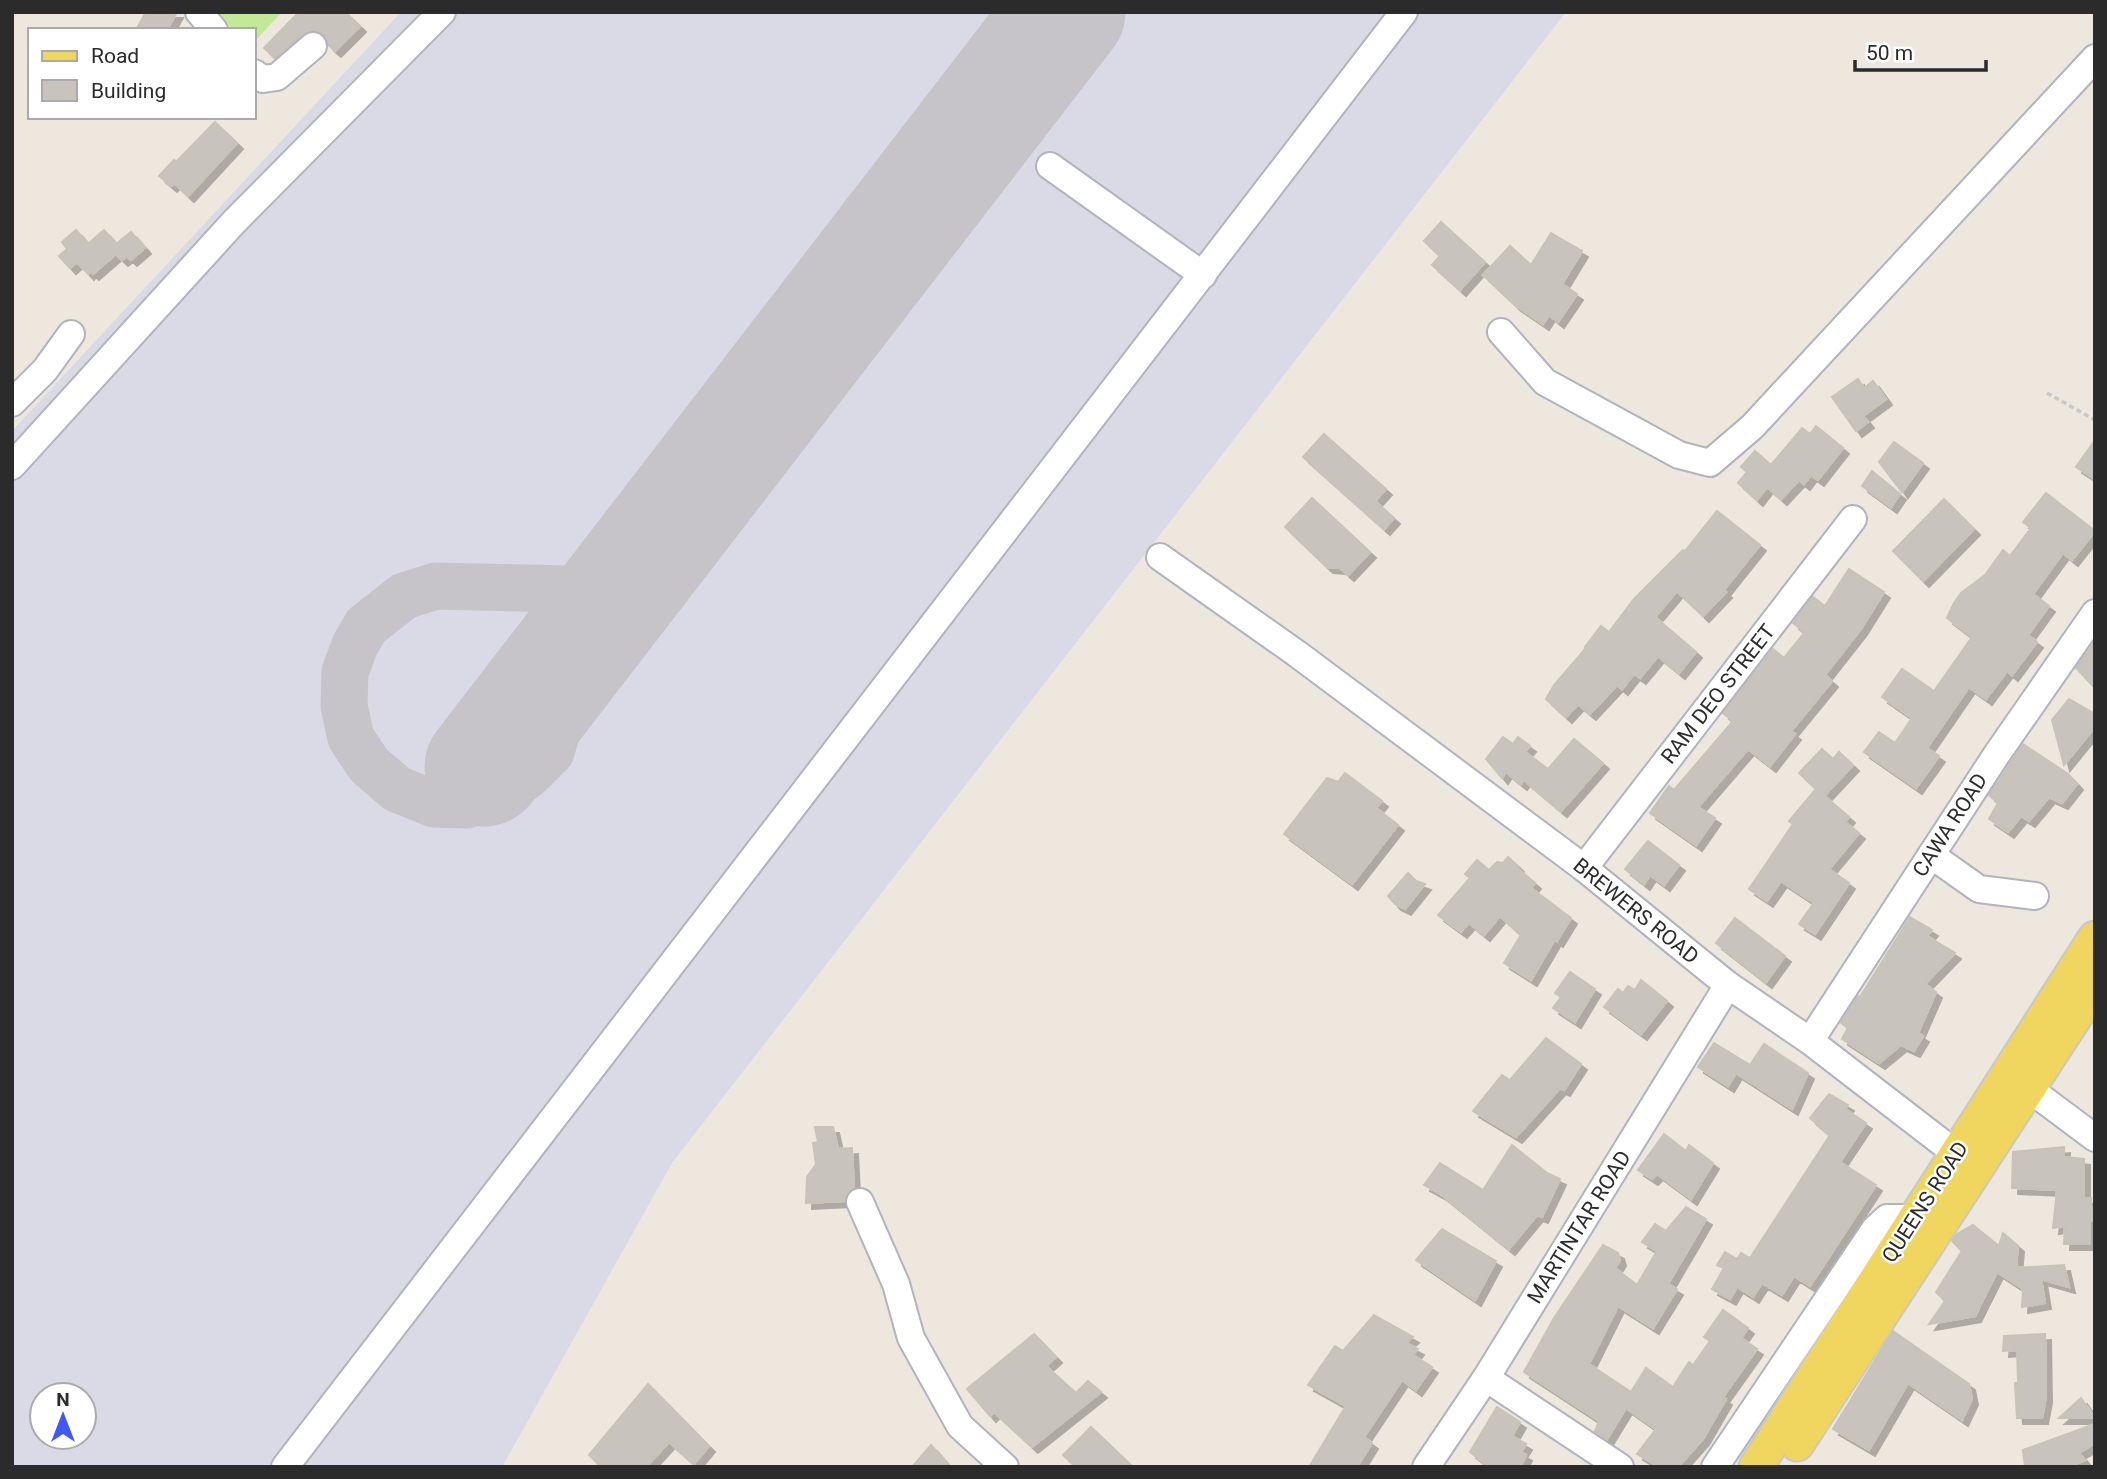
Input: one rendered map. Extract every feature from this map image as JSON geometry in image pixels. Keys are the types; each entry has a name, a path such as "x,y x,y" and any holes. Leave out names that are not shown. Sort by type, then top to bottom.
{"main road":[{"name":"QUEENS ROAD","path":"1783,1467 1966,1161 2019,1080 2095,938"},
{"name":"QUEENS ROAD","path":"2019,1080 2095,986"},
{"name":"QUEENS ROAD","path":"1756,1467 1914,1219 1966,1161"}],"street":[{"path":"200,12 212,28"},
{"path":"12,466 233,223 442,12"},
{"path":"285,1467 1404,12"},
{"path":"256,74 263,79 277,77 313,46"},
{"path":"1501,332 1545,382 1679,455 1710,463 1752,427 2095,58"},
{"path":"1051,166 1203,275"},
{"path":"12,403 45,370 71,334"},
{"name":"RAM DEO STREET","path":"1584,868 1853,519"},
{"name":"BREWERS ROAD","path":"1160,557 1296,653 1584,868 1728,985 1810,1041 1966,1161"},
{"name":"CAWA ROAD","path":"1810,1041 1997,754 2091,628"},
{"path":"1931,855 1979,889 2035,896"},
{"name":"MARTINTAR ROAD","path":"1426,1467 1486,1378 1728,985"},
{"path":"2019,1080 2095,1138"},
{"path":"860,1202 896,1284 911,1338 960,1426 1006,1467"},
{"path":"1715,1467 1875,1229 1887,1218 1914,1219"},
{"path":"1486,1378 1620,1467"}],"path":[{"path":"2047,393 2095,420"}],"shaded area":[{"path":"401,12 1566,12 672,1163 502,1467 12,1467 12,431"}],"green space":[{"path":"215,12 282,12 256,40 256,28 232,28"}],"building":[{"path":"146,12 177,12 168,28 137,28"},
{"path":"299,12 345,12 360,26 335,51 328,45 324,35 311,30 275,58 264,48"},
{"path":"215,122 237,143 188,196 174,183 171,186 159,176"},
{"path":"1441,222 1485,262 1460,290 1432,265 1440,256 1424,241"},
{"path":"76,230 88,244 104,230 116,244 131,232 145,248 131,260 127,256 122,260 116,254 93,274 90,271 88,274 77,262 70,268 59,256 67,249 62,242"},
{"path":"1551,233 1582,251 1562,284 1577,294 1558,322 1549,315 1543,324 1515,305 1483,275 1510,246 1531,265"},
{"path":"1858,379 1864,388 1873,381 1886,399 1863,416 1868,422 1856,431 1832,397"},
{"path":"1816,426 1843,448 1818,480 1811,475 1804,484 1799,480 1781,499 1767,487 1757,500 1738,483 1747,472 1741,467 1755,451 1771,465 1802,428 1810,434"},
{"path":"1324,434 1386,489 1375,501 1394,518 1384,529 1303,457"},
{"path":"2095,440 2095,479 2076,467"},
{"path":"1894,442 1923,463 1902,492 1879,462"},
{"path":"1872,471 1900,494 1891,507 1862,486"},
{"path":"2046,493 2095,531 2072,560 2063,553 2033,594 2049,606 2028,635 2037,642 2012,675 2007,671 1986,699 1969,687 1927,748 1939,756 1916,788 1864,752 1879,732 1895,743 1912,718 1882,697 1902,669 1934,691 1972,637 1947,618 1954,603 1961,593 1985,575 2003,550 2010,556 2031,528 2023,522"},
{"path":"1312,498 1370,552 1348,575 1340,568 1327,567 1285,527"},
{"path":"1944,499 1974,529 1923,581 1893,551"},
{"path":"1717,511 1760,545 1724,590 1726,592 1703,616 1677,591 1655,617 1696,652 1679,673 1658,656 1640,678 1634,674 1622,689 1617,685 1590,714 1578,704 1566,717 1546,699 1554,685 1601,626 1609,632 1634,599 1685,551"},
{"path":"1849,569 1884,592 1861,629 1825,675 1832,681 1791,731 1795,734 1770,766 1748,749 1698,807 1715,818 1696,845 1650,813 1669,786 1674,790 1733,721 1723,713 1773,649 1784,658 1805,632 1793,623 1813,597 1825,606"},
{"path":"2095,641 2095,688 2076,668"},
{"path":"2069,699 2095,714 2095,727 2064,765 2052,720"},
{"path":"1503,737 1513,744 1518,737 1530,746 1525,752 1548,769 1574,739 1603,763 1561,811 1524,780 1521,784 1506,772 1502,778 1486,759"},
{"path":"2023,744 2068,774 2077,784 2062,803 2049,797 2029,821 2021,816 2008,832 1989,819 1998,803 1989,795"},
{"path":"1822,749 1833,759 1839,752 1853,765 1824,796 1799,773"},
{"path":"1345,773 1382,801 1376,808 1398,825 1352,884 1284,834 1327,778 1338,782"},
{"path":"1816,789 1849,817 1845,822 1859,833 1829,869 1849,883 1815,934 1799,924 1814,903 1781,881 1767,901 1749,889 1793,824 1789,821"},
{"path":"1648,841 1679,865 1664,885 1650,875 1644,884 1625,869"},
{"path":"1508,857 1535,883 1531,888 1571,918 1531,980 1504,963 1521,935 1500,916 1484,935 1469,923 1461,932 1438,915 1470,878 1465,874 1477,860 1489,870 1497,862 1503,863"},
{"path":"1408,873 1416,881 1425,884 1405,909 1395,904 1388,896"},
{"path":"1910,917 1932,930 1927,936 1955,953 1925,984 1936,992 1918,1033 1923,1036 1914,1051 1901,1045 1879,1063 1842,1039 1848,1028 1841,1023"},
{"path":"1735,918 1785,956 1766,982 1716,943"},
{"path":"1570,972 1595,989 1575,1022 1553,1008 1561,997 1555,993"},
{"path":"1641,980 1667,1001 1641,1034 1604,1007 1618,989 1623,993 1628,986 1635,990"},
{"path":"1546,1038 1581,1064 1564,1090 1560,1088 1516,1137 1473,1111 1502,1075 1510,1080"},
{"path":"1714,1043 1750,1065 1764,1044 1808,1073 1792,1109 1736,1073 1728,1086 1698,1067"},
{"path":"1829,1094 1848,1105 1845,1109 1866,1123 1840,1162 1876,1185 1810,1286 1794,1276 1782,1295 1762,1283 1753,1297 1737,1287 1730,1299 1712,1289 1724,1268 1717,1265 1725,1252 1737,1259 1741,1253 1750,1258 1830,1135 1810,1118"},
{"path":"815,1127 833,1127 838,1149 852,1148 854,1188 847,1193 844,1201 806,1203 807,1177 816,1164 813,1143 818,1142"},
{"path":"1664,1134 1686,1151 1689,1145 1713,1163 1691,1199 1657,1174 1652,1179 1638,1170"},
{"path":"1512,1145 1547,1173 1560,1179 1542,1217 1537,1215 1509,1249 1442,1195 1424,1185 1440,1163 1483,1190"},
{"path":"2064,1147 2064,1157 2084,1159 2084,1198 2091,1198 2091,1207 2095,1208 2095,1221 2090,1221 2090,1244 2064,1244 2065,1226 2053,1228 2057,1190 2012,1188 2013,1152"},
{"path":"1686,1207 1706,1219 1668,1284 1677,1289 1653,1328 1618,1306 1589,1364 1631,1392 1646,1368 1673,1387 1689,1362 1693,1365 1710,1341 1704,1337 1723,1310 1748,1328 1741,1338 1757,1349 1723,1397 1726,1399 1703,1439 1678,1467 1659,1467 1637,1454 1656,1429 1626,1408 1607,1439 1595,1431 1599,1421 1524,1372 1554,1318 1603,1245 1618,1253 1620,1260 1615,1268 1637,1285 1657,1251 1642,1242 1655,1224 1666,1231"},
{"path":"1973,1225 1999,1246 2003,1233 2018,1246 2016,1268 2064,1265 2069,1287 2041,1279 2045,1303 2022,1307 2023,1289 1997,1272 1975,1316 1929,1324 1945,1301 1936,1292 1962,1251 1952,1241 1957,1234"},
{"path":"1442,1229 1496,1261 1475,1300 1416,1260"},
{"path":"1374,1315 1413,1337 1406,1343 1418,1349 1413,1355 1432,1367 1416,1390 1402,1380 1364,1437 1372,1443 1357,1467 1309,1467 1346,1406 1308,1385 1335,1346 1343,1351"},
{"path":"1893,1331 1969,1384 1972,1399 1962,1420 1908,1383 1869,1450 1833,1429"},
{"path":"1034,1334 1056,1357 1046,1366 1076,1393 1088,1381 1101,1392 1032,1447 994,1412 990,1416 967,1389"},
{"path":"2045,1334 2046,1397 2042,1418 2017,1418 2017,1350 2003,1351 2004,1336"},
{"path":"648,1384 709,1446 694,1464 669,1442 646,1467 601,1467 589,1455"},
{"path":"2081,1398 2095,1418 2059,1418"},
{"path":"1497,1407 1520,1422 1512,1436 1526,1444 1521,1452 1526,1455 1520,1467 1489,1467 1470,1452"},
{"path":"2095,1424 2095,1443 2079,1453 2085,1460 2068,1467 2025,1467 2023,1450"},
{"path":"1091,1427 1133,1467 1076,1467 1063,1455"},
{"path":"931,1445 950,1467 912,1467"}],"taxiway":[{"path":"558,670 562,697 559,724 551,752 528,775 501,794 466,805 434,804 397,789 369,765 351,738 344,706 345,672 355,645 366,626 404,596 436,586 569,589 606,578 646,556"}],"runway":[{"path":"484,767 1066,12"}]}
